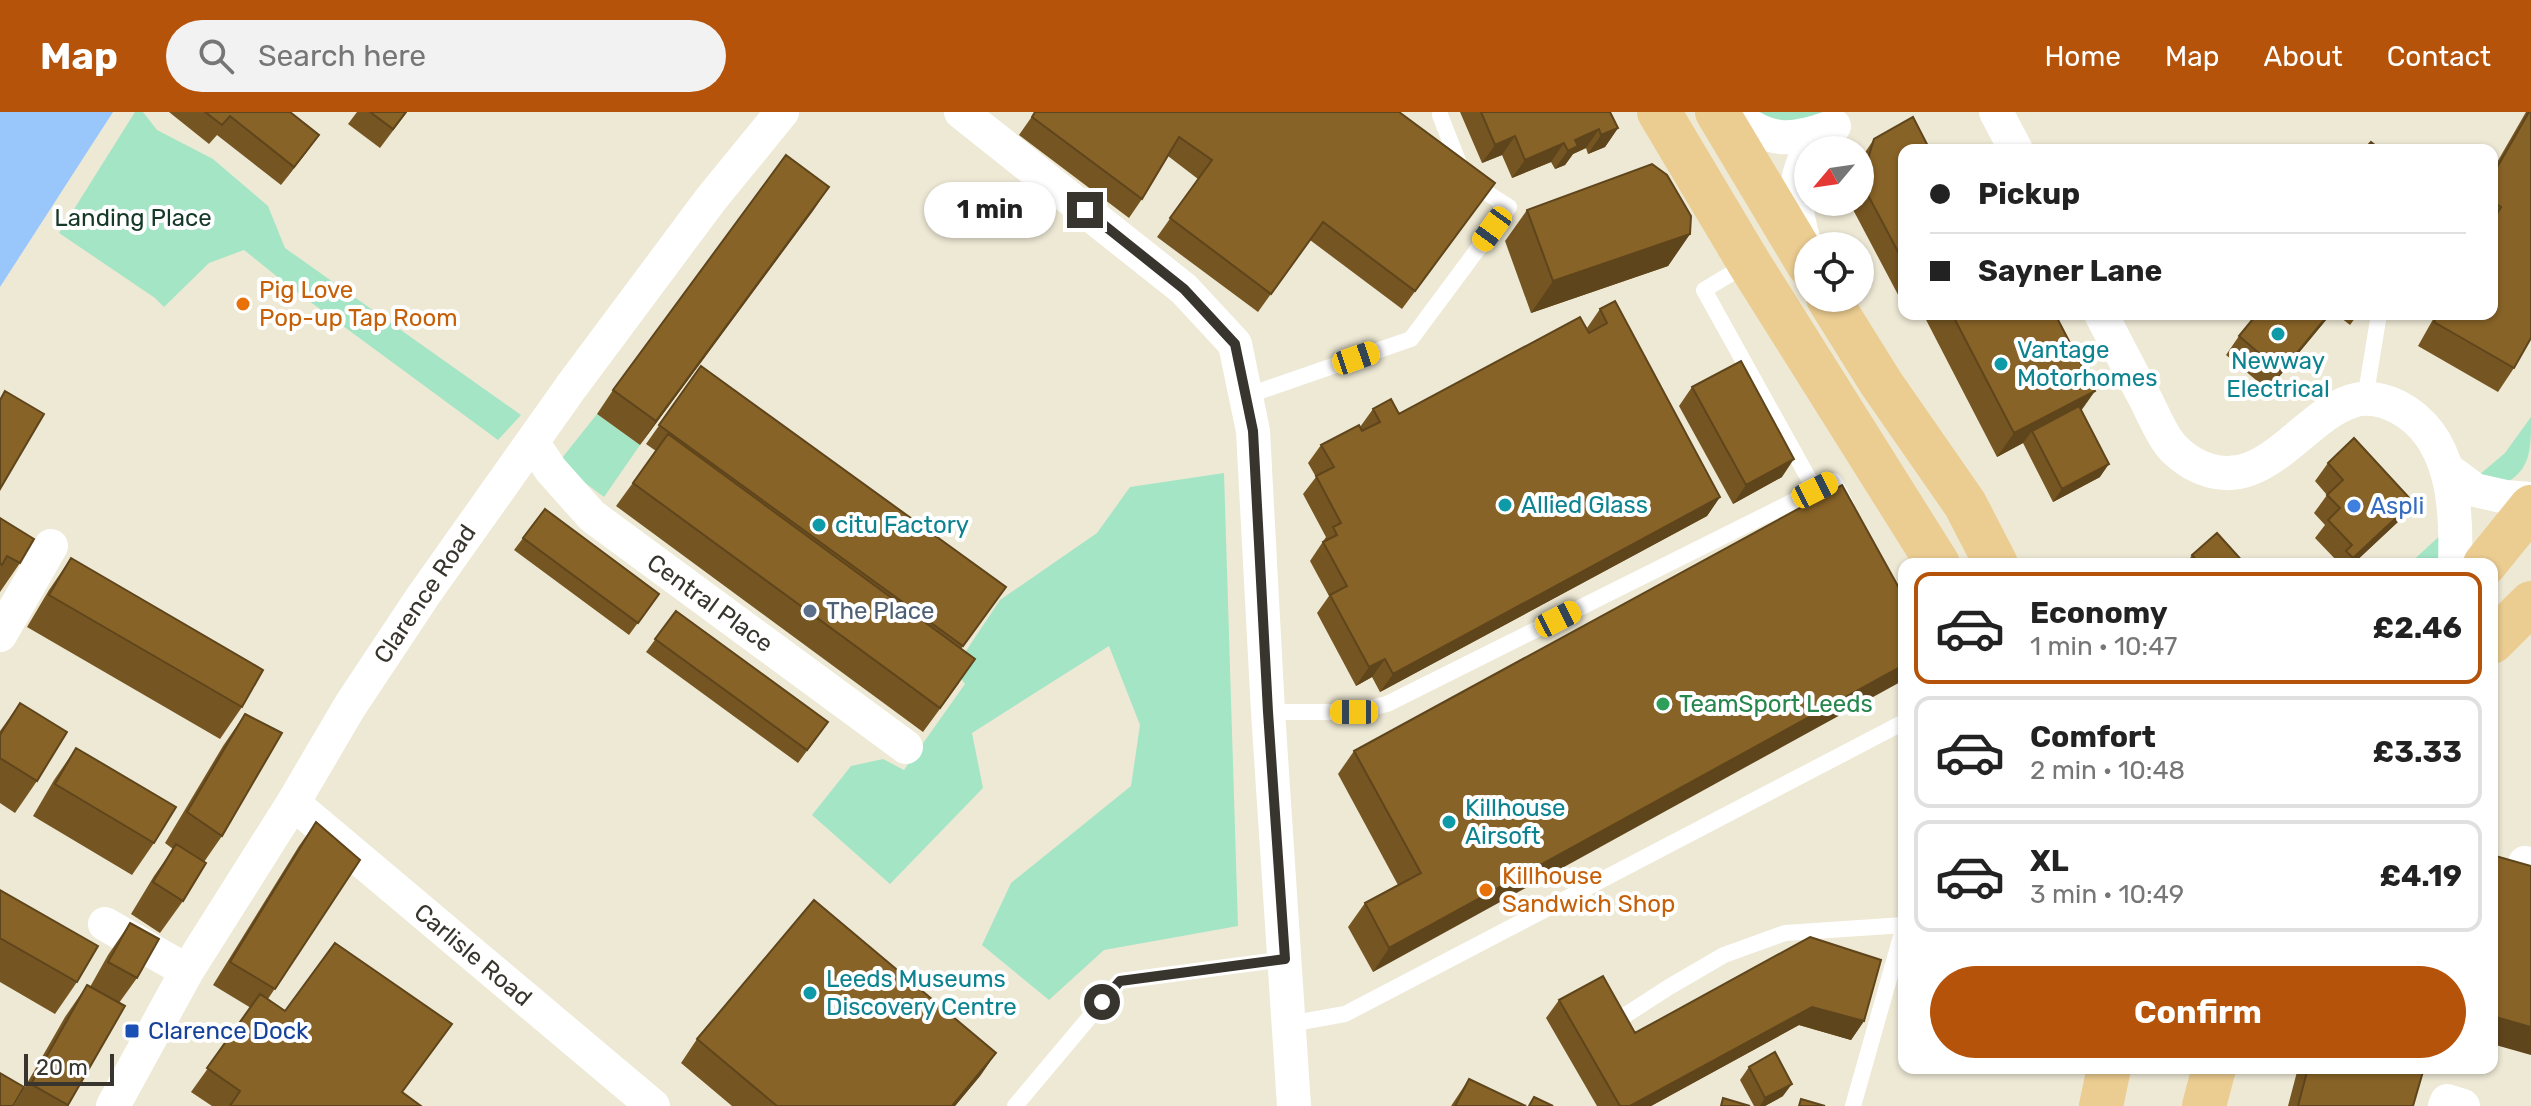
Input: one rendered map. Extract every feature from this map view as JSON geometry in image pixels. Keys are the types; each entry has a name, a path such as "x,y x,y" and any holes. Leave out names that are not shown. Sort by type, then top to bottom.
{"main road":[{"path":"1659,112 1749,263 1934,558"},
{"path":"1717,112 1794,241"},
{"path":"1837,312 1881,383 1965,504 1993,558"},
{"path":"1965,504 2020,558"},
{"path":"2490,558 2531,507"},
{"path":"2498,636 2531,603"},
{"path":"2101,1106 2108,1074"},
{"path":"2204,1106 2212,1074"}],"street":[{"name":"Clarence Road","path":"113,1106 187,971 414,608 711,199 782,112"},
{"path":"961,112 1184,289 1235,344 1253,431 1294,1106"},
{"path":"1732,112 1752,128 1775,137 1796,138 1844,119"},
{"path":"1996,112 2013,144"},
{"path":"1825,136 1844,119"},
{"path":"2104,320 2169,444 2193,464 2225,474 2257,466 2283,451 2324,416 2352,401 2384,400 2413,415 2434,441 2447,469 2455,512 2455,558"},
{"name":"Central Place","path":"532,442 551,470 592,516 906,747"},
{"path":"2447,469 2475,490 2531,499"},
{"path":"0,635 51,546"},
{"name":"Carlisle Road","path":"293,803 653,1106"},
{"path":"105,924 187,971"},
{"path":"2445,1106 2447,1101 2463,1106"}],"lane":[{"path":"1246,396 1411,339 1509,207 1465,179 1440,115"},
{"path":"1749,263 1704,290 1815,490"},
{"path":"2365,399 2378,320"},
{"path":"1268,712 1354,712 1387,704 1834,481 1855,522"},
{"path":"1289,1024 1345,1014 1898,725"},
{"path":"1618,1020 1724,955 1785,933 1898,926"},
{"path":"1853,1106 1898,947"},
{"path":"1015,1106 1120,981 1285,959"}],"green space":[{"name":"Landing Place","path":"135,112 143,112 157,130 213,159 268,206 285,248 521,415 498,440 244,250 209,263 164,307 59,233"},
{"path":"1747,112 1843,112 1808,136"},
{"path":"597,414 640,445 604,497 558,463"},
{"path":"2531,417 2530,449 2520,472 2504,484 2479,475 2505,453"},
{"path":"1224,473 1238,926 1104,950 1049,1000 982,945 1011,883 1131,786 1140,725 1109,646 972,733 983,788 890,884 812,815 851,766 883,759 904,770 965,684 954,669 1000,600 1097,533 1130,487"},
{"path":"2444,532 2438,558 2416,558"}],"water":[{"path":"0,112 113,112 0,287"}],"building":[{"path":"205,112 290,112 319,135 294,167 230,116 222,125"},
{"path":"370,112 406,112 393,129"},
{"path":"1035,112 1399,112 1495,183 1415,291 1323,222 1271,294 1170,218 1212,160 1179,137 1142,199 1032,117"},
{"path":"1481,112 1610,112 1618,128 1601,135 1599,129 1575,140 1578,146 1568,151 1564,143 1525,160 1515,136 1495,145"},
{"path":"2531,112 2531,338 2514,368 2434,322 2498,320 2498,212 2501,207 2498,205 2498,166"},
{"path":"1913,117 1927,144 1898,144 1898,252 1874,206 1874,139"},
{"path":"786,155 829,187 656,421 613,390"},
{"path":"1652,164 1667,175 1691,216 1690,234 1553,281 1527,210"},
{"name":"Allied Glass","path":"1615,301 1720,497 1393,674 1385,659 1369,667 1330,595 1347,586 1323,542 1337,535 1333,527 1341,523 1316,476 1334,467 1321,445 1359,425 1362,431 1380,422 1373,409 1391,399 1399,414 1580,317 1589,333 1607,323 1600,309"},
{"path":"1955,320 2058,320 2095,391 2014,433"},
{"path":"2252,320 2324,320 2281,372 2239,336"},
{"path":"1741,361 1794,459 1746,485 1692,387"},
{"name":"citu Factory","path":"701,366 1006,587 963,646 659,425"},
{"path":"5,391 44,414 0,489 0,400"},
{"name":"Vantage Motorhomes","path":"2079,406 2109,464 2062,489 2032,431"},
{"path":"668,434 975,659 940,708 633,483"},
{"name":"Aspli","path":"2354,438 2413,502 2353,558 2346,551 2352,545 2328,520 2340,508 2327,495 2343,480 2328,463"},
{"name":"TeamSport Leeds","path":"1842,485 1898,586 1898,668 1389,948 1365,903 1421,873 1354,751"},
{"path":"545,509 659,594 638,623 523,538"},
{"path":"0,518 34,539 20,563 7,556 0,564"},
{"path":"2217,533 2240,558 2195,558 2192,555"},
{"path":"71,558 263,670 242,707 49,595"},
{"path":"676,611 828,722 807,750 655,639"},
{"path":"20,703 67,732 37,781 0,758 0,735"},
{"path":"245,714 282,733 222,836 187,812"},
{"path":"76,748 176,807 154,843 55,784"},
{"path":"316,822 360,860 275,989 230,962"},
{"path":"176,844 206,863 183,901 153,882"},
{"path":"2498,857 2531,866 2531,1027 2498,1018"},
{"path":"0,890 98,946 77,982 0,938"},
{"name":"Leeds Museums Discovery Centre","path":"814,900 996,1053 952,1106 777,1106 697,1039"},
{"path":"130,923 159,939 137,978 108,962"},
{"path":"1810,937 1881,960 1864,1021 1812,1007 1630,1106 1620,1106 1559,1000 1603,976 1635,1033"},
{"path":"335,943 452,1024 402,1092 421,1106 230,1106 240,1091 207,1068 260,994 285,1011"},
{"path":"87,985 125,1006 68,1105 31,1084"},
{"path":"1775,1052 1792,1084 1765,1098 1749,1067"},
{"path":"0,1073 24,1087 13,1106 0,1106"},
{"path":"2306,1074 2422,1074 2413,1106 2298,1106"},
{"path":"1469,1079 1526,1106 1455,1106"},
{"path":"1534,1097 1553,1106 1529,1106"},
{"path":"1723,1098 1750,1106 1721,1106"},
{"path":"1801,1099 1825,1106 1799,1106"}],"place":[{"name":"Pig Love Pop-up Tap Room","path":"243,304"},
{"name":"Newway Electrical","path":"2278,334"},
{"name":"Vantage Motorhomes","path":"2001,364"},
{"name":"Allied Glass","path":"1505,505"},
{"name":"Aspli","path":"2354,506"},
{"name":"citu Factory","path":"819,525"},
{"name":"The Place","path":"810,611"},
{"name":"TeamSport Leeds","path":"1663,704"},
{"name":"Killhouse Airsoft","path":"1449,822"},
{"name":"Killhouse Sandwich Shop","path":"1486,890"},
{"name":"Leeds Museums Discovery Centre","path":"810,993"},
{"name":"Clarence Dock","path":"132,1031"}],"route":[{"path":"1085,210 1184,289 1235,344 1253,431 1285,959 1120,981 1102,1002"}]}
